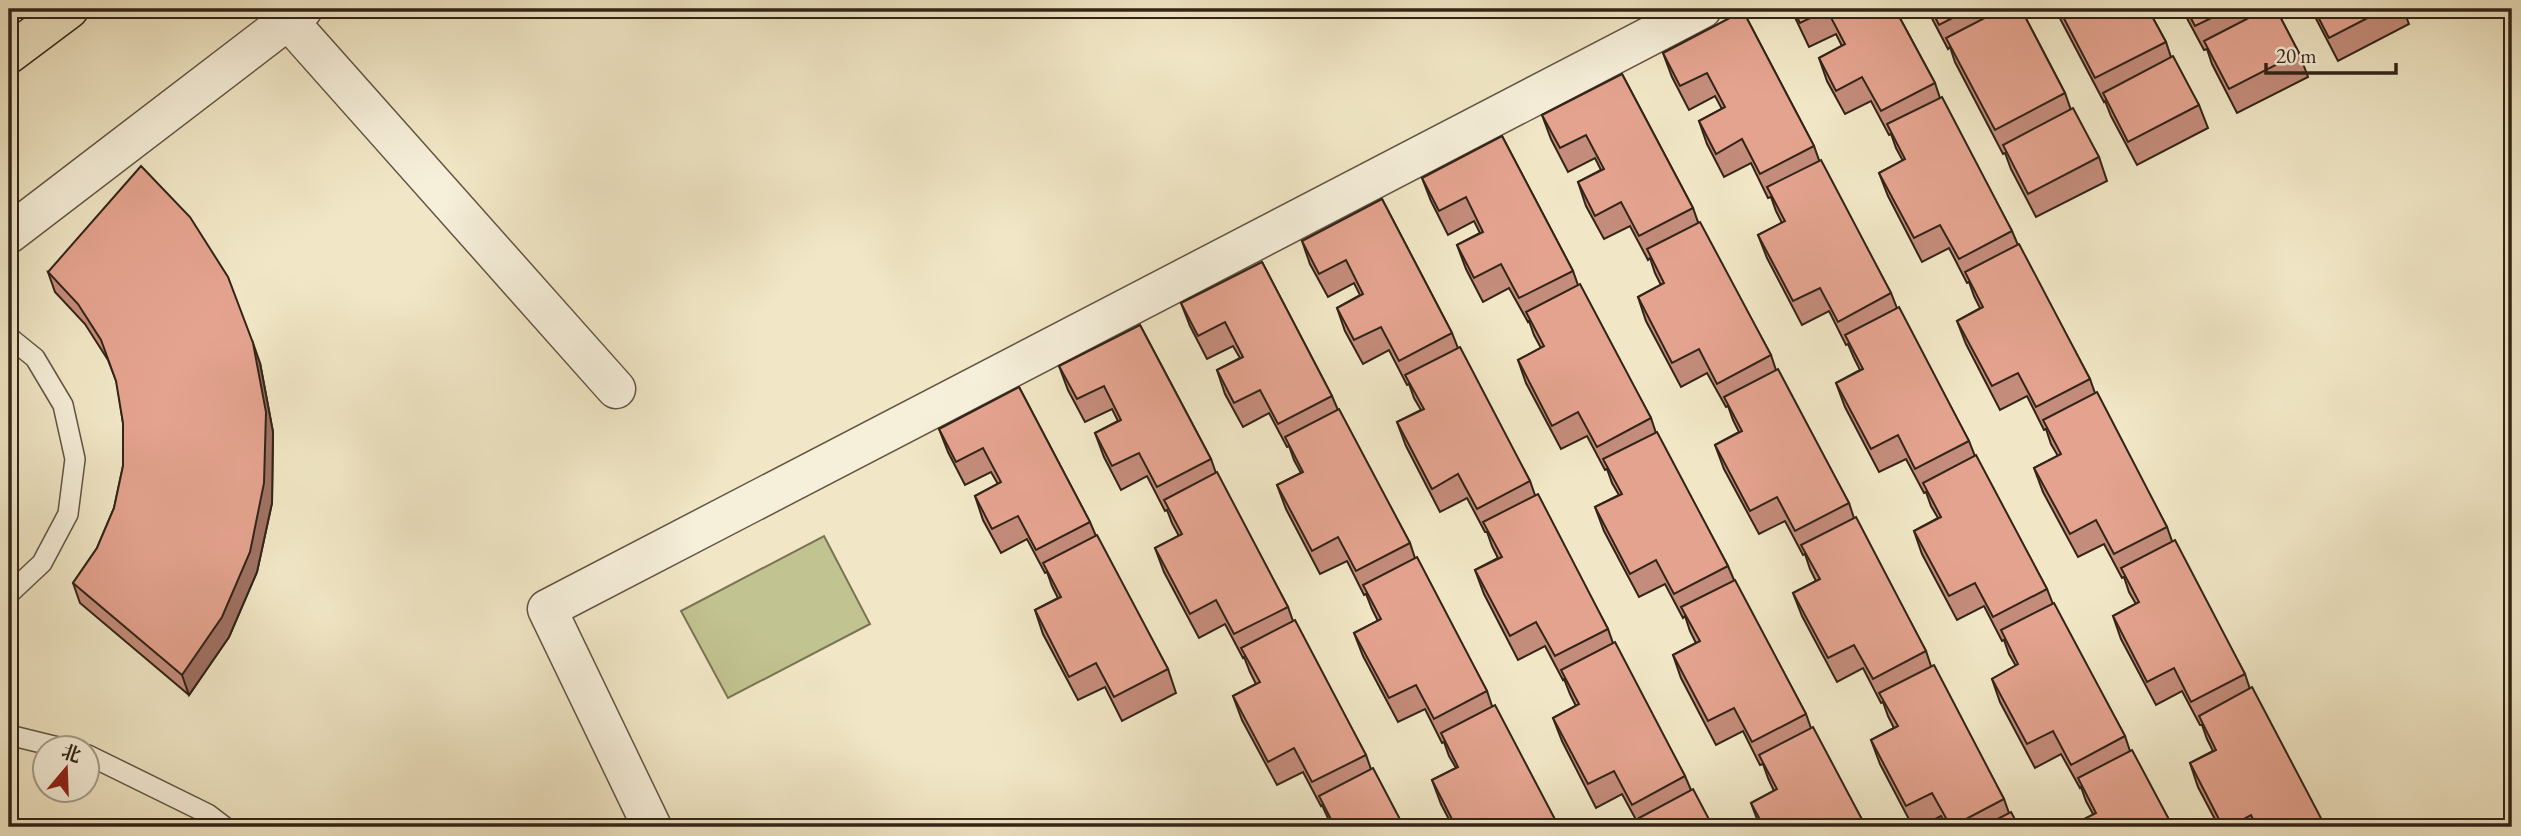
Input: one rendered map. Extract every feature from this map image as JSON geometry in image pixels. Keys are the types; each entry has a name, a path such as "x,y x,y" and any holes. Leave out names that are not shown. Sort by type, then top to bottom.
{"main road":[{"path":"9,54 69,9"}],"street":[{"path":"652,827 547,609 1702,9"},
{"path":"9,234 290,13 615,389"}],"lane":[{"path":"9,337 35,358 63,405 75,459 68,514 42,563 9,594"},
{"path":"9,735 32,741"},
{"path":"102,762 208,814 225,827"}],"green space":[{"path":"824,536 870,624 728,698 681,611"}],"building":[{"path":"1793,9 1895,9 1935,83 1881,111 1862,77 1836,91 1819,58 1845,44 1827,10 1800,23"},
{"path":"1931,9 1970,9 1939,25"},
{"path":"2002,9 2021,9 2065,93 1995,130 1946,38"},
{"path":"2059,9 2148,9 2166,42 2095,78"},
{"path":"2186,9 2230,9 2195,26"},
{"path":"2266,9 2276,9 2299,53 2229,89 2204,41"},
{"path":"2314,9 2385,9 2329,38"},
{"path":"1743,11 1814,146 1760,174 1742,139 1716,154 1699,121 1725,107 1707,73 1680,86 1663,53"},
{"path":"2173,56 2199,105 2128,142 2103,93"},
{"path":"1622,74 1693,208 1639,236 1621,202 1595,216 1578,182 1604,169 1586,135 1560,148 1542,115"},
{"path":"1942,97 2012,231 1959,259 1940,225 1914,238 1879,173 1905,159 1887,124"},
{"path":"2073,108 2099,157 2028,194 2003,145"},
{"path":"1502,136 1573,271 1519,298 1501,264 1474,278 1457,245 1483,232 1466,197 1439,211 1422,178"},
{"path":"1821,160 1891,293 1838,322 1820,288 1793,301 1758,235 1785,221 1767,187"},
{"path":"141,166 190,217 228,277 253,343 266,412 264,483 250,552 222,617 182,675 73,583 97,548 114,508 123,466 123,423 116,381 101,340 78,304 48,272"},
{"path":"1382,199 1452,333 1399,361 1381,327 1354,340 1337,308 1363,294 1346,260 1319,274 1302,241"},
{"path":"1700,222 1771,355 1717,384 1699,349 1672,363 1638,297 1664,283 1647,249"},
{"path":"2019,244 2090,379 2036,407 2018,373 1992,386 1957,321 1983,307 1965,272"},
{"path":"1262,262 1332,396 1278,424 1260,390 1234,403 1217,370 1243,357 1225,322 1198,336 1181,303"},
{"path":"1580,284 1651,418 1597,447 1578,412 1552,426 1518,360 1544,346 1526,312"},
{"path":"1899,307 1969,441 1915,469 1898,435 1871,449 1836,383 1863,369 1845,335"},
{"path":"1140,325 1211,459 1157,487 1139,453 1112,466 1095,433 1121,420 1104,386 1077,399 1059,366"},
{"path":"1460,347 1530,481 1477,509 1458,474 1432,489 1397,422 1424,409 1405,375"},
{"path":"1778,369 1849,503 1795,531 1777,497 1750,511 1715,445 1742,431 1724,397"},
{"path":"1019,387 1090,522 1036,550 1018,516 992,529 975,496 1001,482 983,448 956,462 939,429"},
{"path":"2097,392 2167,527 2114,554 2096,520 2070,534 2034,468 2061,454 2043,420"},
{"path":"1339,409 1410,543 1356,571 1338,537 1312,551 1277,485 1303,472 1285,437"},
{"path":"1657,432 1728,566 1674,594 1656,560 1630,574 1595,507 1622,494 1603,459"},
{"path":"1976,455 2047,589 1993,617 1975,583 1949,596 1914,531 1941,517 1923,483"},
{"path":"1217,472 1288,607 1234,634 1216,600 1190,614 1155,548 1182,534 1164,500"},
{"path":"1538,494 1608,629 1555,656 1536,622 1510,636 1475,570 1502,557 1483,522"},
{"path":"1856,517 1926,651 1873,679 1854,645 1828,658 1793,593 1820,579 1801,545"},
{"path":"1097,535 1168,669 1114,697 1096,663 1069,677 1035,610 1061,597 1043,563"},
{"path":"2175,540 2245,674 2191,702 2174,668 2147,682 2113,616 2139,602 2121,568"},
{"path":"1417,557 1487,691 1434,719 1416,685 1389,698 1354,633 1381,619 1363,585"},
{"path":"1735,580 1806,714 1752,742 1734,708 1708,721 1673,655 1700,641 1681,607"},
{"path":"2054,603 2125,736 2071,765 2053,731 2027,744 1992,679 2018,664 2001,630"},
{"path":"1295,620 1366,755 1312,782 1294,748 1268,762 1233,696 1260,682 1241,648"},
{"path":"1615,642 1685,776 1632,805 1614,771 1588,784 1553,718 1579,704 1561,670"},
{"path":"1934,665 2004,799 1951,827 1932,793 1906,806 1871,740 1898,726 1879,693"},
{"path":"2252,687 2323,822 2313,827 2257,827 2251,815 2229,827 2223,827 2190,763 2216,750 2199,716"},
{"path":"1495,705 1559,827 1456,827 1432,780 1458,767 1441,733"},
{"path":"1813,727 1866,827 1764,827 1751,803 1777,789 1759,755"},
{"path":"2132,750 2173,827 2070,827 2096,813 2078,778"},
{"path":"1373,768 1404,827 1335,827 1319,796"},
{"path":"1693,789 1713,827 1644,827 1639,818"},
{"path":"2011,812 2019,827 1982,827"}]}
